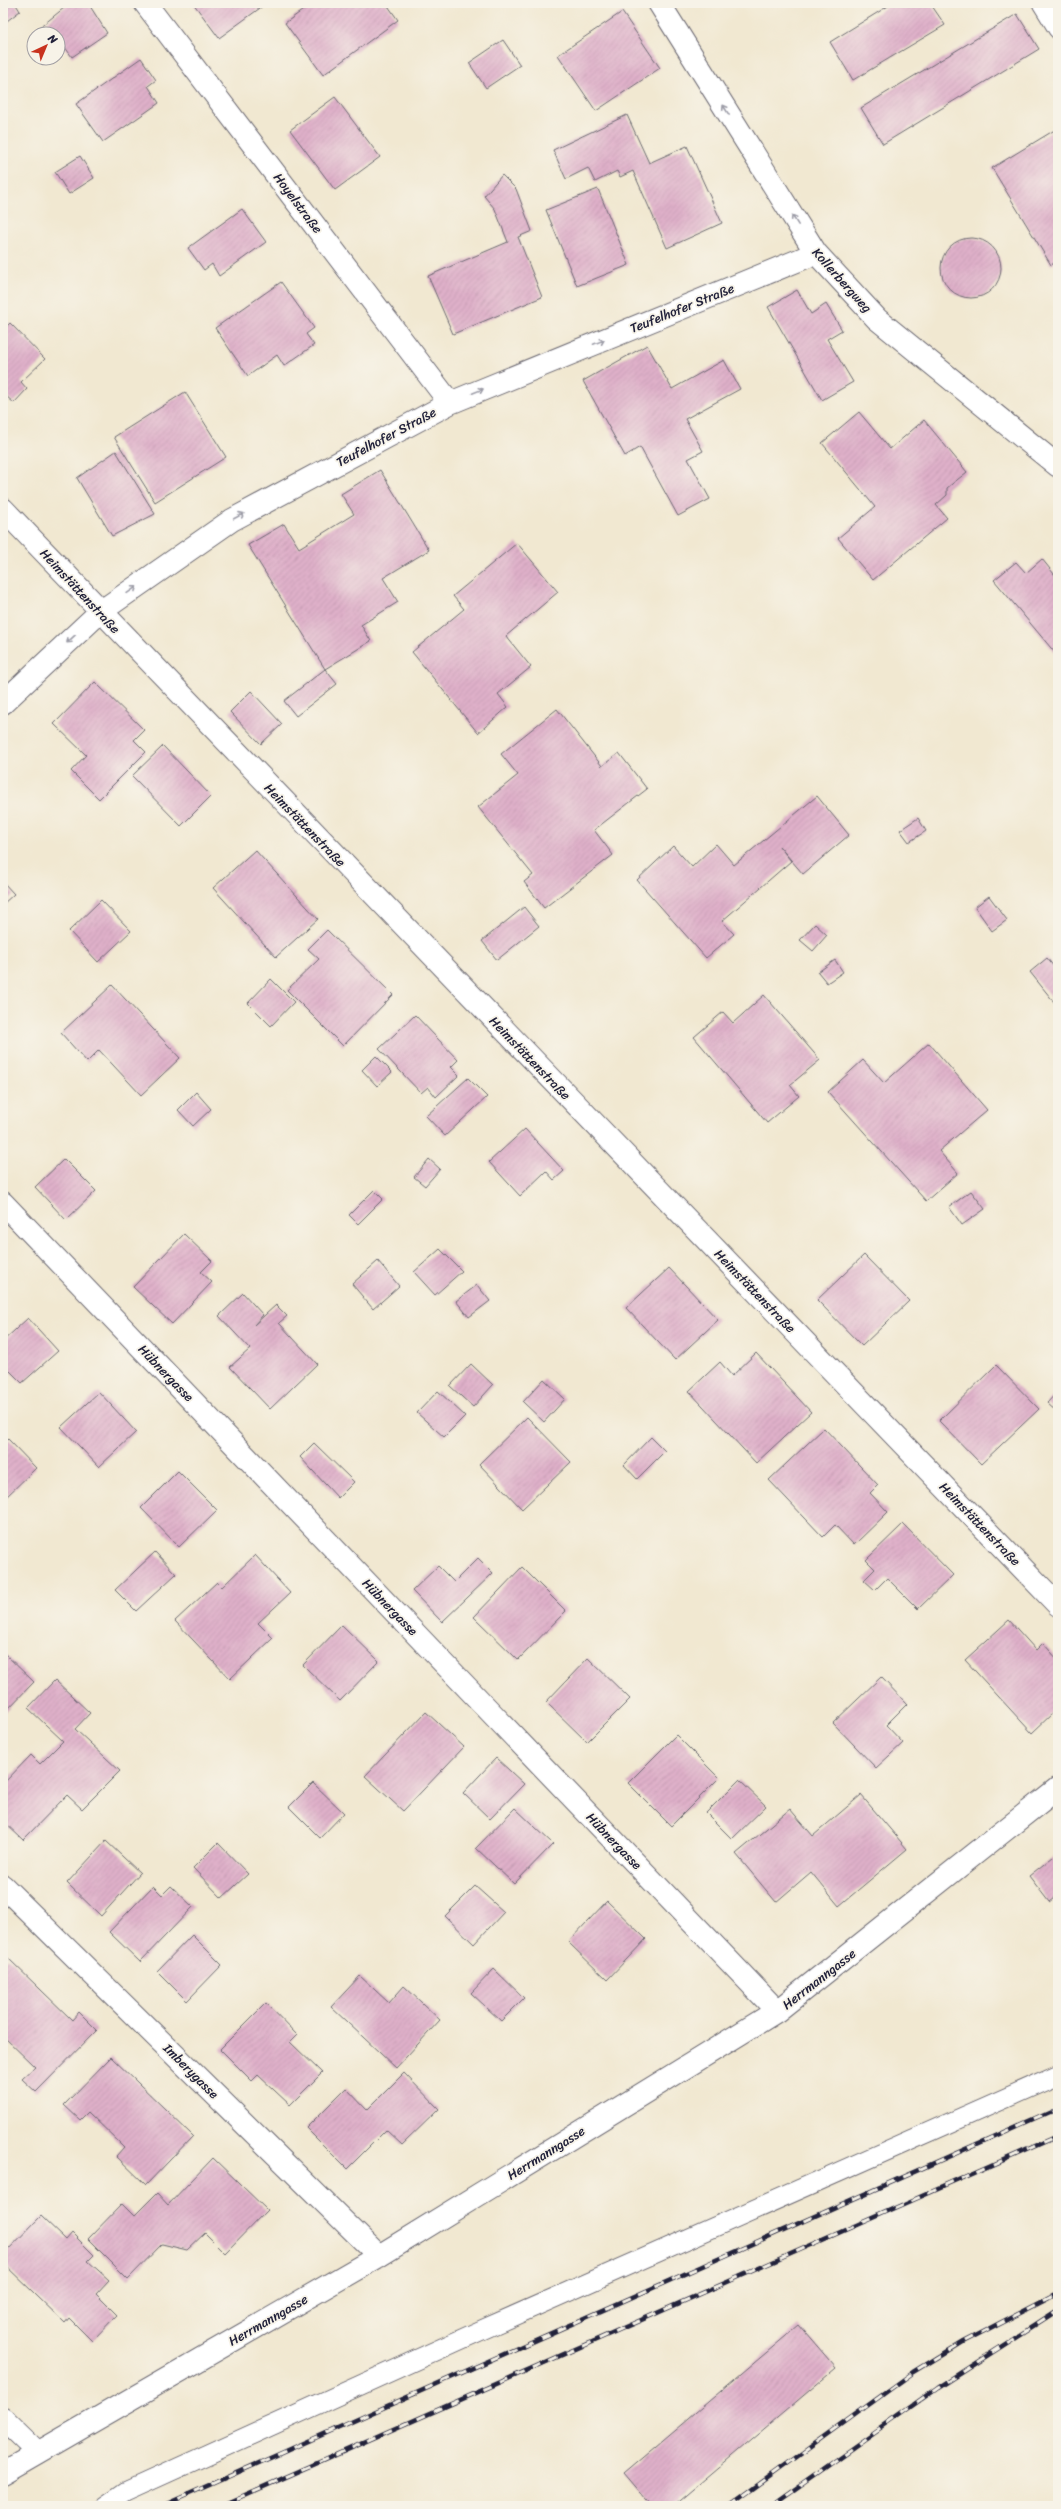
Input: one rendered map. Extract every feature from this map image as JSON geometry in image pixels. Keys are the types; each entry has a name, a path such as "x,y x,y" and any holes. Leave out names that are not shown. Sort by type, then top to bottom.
{"street":[{"name":"Hoyelstraße","path":"145,3 450,403"},
{"name":"Kollerbergweg","path":"659,3 816,253 877,319 1058,466"},
{"name":"Teufelhofer Straße","path":"3,703 100,612 232,520 450,403 816,253"},
{"name":"Heimstättenstraße","path":"3,509 100,612 1058,1605"},
{"name":"Hübnergasse","path":"3,1203 777,2011"},
{"name":"Herrmanngasse","path":"3,2473 379,2256 777,2011 1058,1788"},
{"name":"Imberygasse","path":"3,1886 379,2256"},
{"path":"3,2419 37,2452"}],"lane":[{"path":"1042,3 1058,29"},
{"path":"105,2506 125,2492 477,2332 1058,2075"}],"building":[{"path":"3,3 15,3 20,11 3,24"},
{"path":"70,3 88,3 107,33 72,57 66,49 66,26 42,26"},
{"path":"193,3 267,3 219,38"},
{"path":"313,3 386,3 398,20 323,75 285,23"},
{"path":"893,3 937,3 932,6 945,25 853,80 830,42"},
{"path":"622,12 660,68 596,111 558,55"},
{"path":"1017,14 1039,49 883,144 861,108"},
{"path":"503,40 520,65 486,88 469,63"},
{"path":"141,58 156,80 148,86 159,103 103,142 76,104"},
{"path":"335,97 380,157 335,190 290,130"},
{"path":"627,115 649,163 687,146 722,223 667,248 633,171 620,177 617,171 595,182 588,168 566,179 553,150"},
{"path":"1058,128 1058,261 1051,265 992,168"},
{"path":"80,156 94,178 69,194 55,172"},
{"path":"502,175 516,189 532,231 518,237 542,297 453,334 428,276 508,242 495,209 484,196"},
{"path":"598,189 629,265 577,286 546,210"},
{"path":"242,209 266,242 219,276 212,264 204,270 188,248"},
{"path":"971,238 988,243 996,251 1001,268 996,285 988,293 971,298 954,293 946,285 941,268 946,251 954,243"},
{"path":"281,282 314,328 306,334 314,345 284,366 277,355 248,376 215,328"},
{"path":"797,290 811,314 826,304 842,330 827,339 853,382 822,400 768,307"},
{"path":"10,323 45,359 21,382 27,389 14,403 6,396 3,400 3,330"},
{"path":"647,345 672,389 724,360 740,389 685,419 703,451 688,459 710,499 678,516 640,447 625,456 583,381"},
{"path":"185,392 226,457 155,502 114,437"},
{"path":"859,412 890,449 924,420 967,472 947,488 947,495 936,505 947,518 873,580 838,538 875,507 822,443"},
{"path":"116,451 155,514 112,536 77,478"},
{"path":"380,470 429,550 383,578 398,602 361,625 371,641 325,669 248,545 284,524 299,548 354,514 341,494"},
{"path":"517,543 558,592 506,636 531,667 498,694 508,707 478,733 412,652 464,609 453,596"},
{"path":"1042,559 1058,579 1056,654 994,580 1016,562 1026,573"},
{"path":"325,669 337,684 296,716 284,701"},
{"path":"95,682 144,730 134,740 146,752 99,799 71,771 86,755 54,724"},
{"path":"251,691 282,724 261,744 230,712"},
{"path":"557,709 602,766 619,753 647,789 594,830 613,855 544,908 524,882 533,875 478,807 518,775 501,754"},
{"path":"163,746 211,796 181,826 132,776"},
{"path":"817,796 849,835 803,874 779,846 791,861 722,921 734,934 706,958 637,880 673,846 692,867 716,844 734,865"},
{"path":"918,818 926,831 909,842 900,830"},
{"path":"255,850 318,919 276,957 213,888"},
{"path":"3,882 14,894 3,904"},
{"path":"989,896 1007,920 992,931 975,907"},
{"path":"101,900 131,931 98,962 69,931"},
{"path":"524,907 539,926 497,960 482,941"},
{"path":"815,924 827,935 813,951 800,940"},
{"path":"327,930 393,995 343,1046 287,990 319,959 308,949"},
{"path":"1047,958 1058,972 1058,1007 1030,972"},
{"path":"835,960 843,972 827,983 818,972"},
{"path":"271,979 294,1002 271,1026 248,1003"},
{"path":"112,985 180,1058 141,1095 99,1050 87,1062 61,1033"},
{"path":"764,995 820,1060 790,1085 799,1096 767,1123 694,1037 723,1012 733,1023"},
{"path":"415,1015 458,1060 451,1067 459,1075 436,1097 428,1087 421,1093 379,1049"},
{"path":"929,1043 987,1110 939,1151 958,1173 926,1201 828,1092 863,1060 884,1083"},
{"path":"376,1056 392,1072 377,1086 362,1070"},
{"path":"468,1078 487,1097 445,1136 426,1116"},
{"path":"196,1092 211,1109 193,1126 178,1110"},
{"path":"525,1129 564,1171 554,1180 546,1171 520,1196 489,1162"},
{"path":"64,1159 96,1191 66,1220 35,1187"},
{"path":"429,1159 440,1169 425,1186 414,1177"},
{"path":"374,1190 383,1199 358,1224 349,1215"},
{"path":"971,1191 985,1209 962,1225 949,1207"},
{"path":"184,1234 212,1261 201,1272 212,1282 172,1324 133,1287"},
{"path":"440,1249 462,1271 435,1295 414,1272"},
{"path":"864,1255 909,1301 862,1346 817,1300"},
{"path":"378,1261 399,1286 373,1309 352,1284"},
{"path":"669,1268 718,1320 675,1360 626,1308"},
{"path":"477,1285 490,1301 469,1317 456,1301"},
{"path":"243,1293 263,1315 254,1325 276,1305 287,1316 279,1323 317,1364 270,1409 230,1367 250,1349 219,1316"},
{"path":"28,1318 58,1351 22,1383 10,1371 3,1377 3,1341"},
{"path":"756,1353 811,1412 756,1463 689,1391 720,1362 732,1376"},
{"path":"471,1364 493,1385 473,1407 450,1386"},
{"path":"996,1365 1039,1409 981,1464 939,1421"},
{"path":"544,1379 565,1399 544,1422 523,1402"},
{"path":"438,1391 465,1416 444,1437 417,1413"},
{"path":"1058,1391 1058,1413 1047,1403"},
{"path":"99,1392 136,1432 99,1467 61,1427"},
{"path":"527,1417 571,1462 522,1509 479,1464"},
{"path":"824,1428 878,1485 870,1493 888,1512 854,1545 835,1525 823,1537 769,1480"},
{"path":"651,1437 665,1451 637,1479 624,1465"},
{"path":"8,1439 36,1468 3,1500 3,1444"},
{"path":"314,1443 354,1482 338,1498 300,1457"},
{"path":"178,1471 217,1510 179,1547 141,1508"},
{"path":"903,1524 953,1575 918,1609 887,1578 875,1590 864,1580 875,1569 866,1560"},
{"path":"155,1552 176,1574 136,1611 115,1590"},
{"path":"255,1555 290,1593 258,1623 273,1638 230,1679 175,1621 217,1582 222,1587"},
{"path":"478,1558 493,1573 442,1622 412,1591 438,1566 454,1582"},
{"path":"522,1567 566,1611 518,1660 474,1617"},
{"path":"1009,1620 1036,1650 1043,1643 1058,1660 1058,1718 1053,1713 1032,1733 965,1660"},
{"path":"342,1625 379,1661 340,1701 303,1665"},
{"path":"3,1652 34,1682 3,1714"},
{"path":"588,1658 630,1699 587,1742 546,1702"},
{"path":"881,1677 907,1704 886,1725 903,1743 876,1768 833,1723"},
{"path":"55,1680 90,1713 75,1729 120,1771 82,1809 67,1795 23,1840 3,1821 3,1784 31,1755 40,1764 63,1741 28,1708"},
{"path":"426,1712 464,1747 403,1811 365,1776"},
{"path":"676,1735 719,1778 671,1826 628,1783"},
{"path":"496,1758 524,1784 490,1819 463,1793"},
{"path":"739,1780 766,1806 732,1839 706,1813"},
{"path":"313,1783 344,1813 320,1838 289,1807"},
{"path":"861,1795 907,1849 839,1906 811,1872 776,1902 736,1854 790,1809 813,1836"},
{"path":"515,1808 553,1844 514,1884 476,1848"},
{"path":"106,1841 140,1873 101,1916 67,1883"},
{"path":"218,1843 248,1874 222,1898 193,1868"},
{"path":"1058,1853 1058,1895 1049,1902 1029,1876"},
{"path":"153,1886 162,1895 171,1886 193,1907 140,1962 109,1932"},
{"path":"475,1886 504,1912 474,1944 445,1916"},
{"path":"607,1901 646,1939 607,1980 568,1942"},
{"path":"192,1935 222,1965 187,2001 157,1971"},
{"path":"8,1958 72,2020 79,2012 97,2030 36,2092 22,2079 35,2067 3,2036 3,1963"},
{"path":"494,1969 524,1998 501,2021 471,1993"},
{"path":"360,1976 389,2003 404,1986 440,2020 396,2068 331,2007"},
{"path":"266,2003 297,2035 290,2042 322,2073 290,2105 258,2075 252,2081 220,2049"},
{"path":"111,2057 193,2136 146,2185 116,2156 124,2147 88,2112 80,2120 64,2105"},
{"path":"404,2073 439,2109 402,2145 386,2130 347,2169 306,2128 346,2088 367,2110"},
{"path":"213,2158 267,2210 225,2253 205,2233 187,2250 162,2244 128,2279 88,2239 122,2204 134,2216 157,2193 168,2205"},
{"path":"41,2216 66,2240 72,2233 94,2255 88,2261 109,2280 96,2294 117,2315 92,2341 69,2318 65,2323 3,2263 3,2255"},
{"path":"799,2325 836,2368 673,2506 652,2506 624,2473"}],"railway":[{"path":"162,2506 1058,2108"},
{"path":"220,2506 1058,2136"},
{"path":"729,2506 914,2372 963,2342 1058,2293"},
{"path":"770,2506 937,2388 1058,2310"}]}
